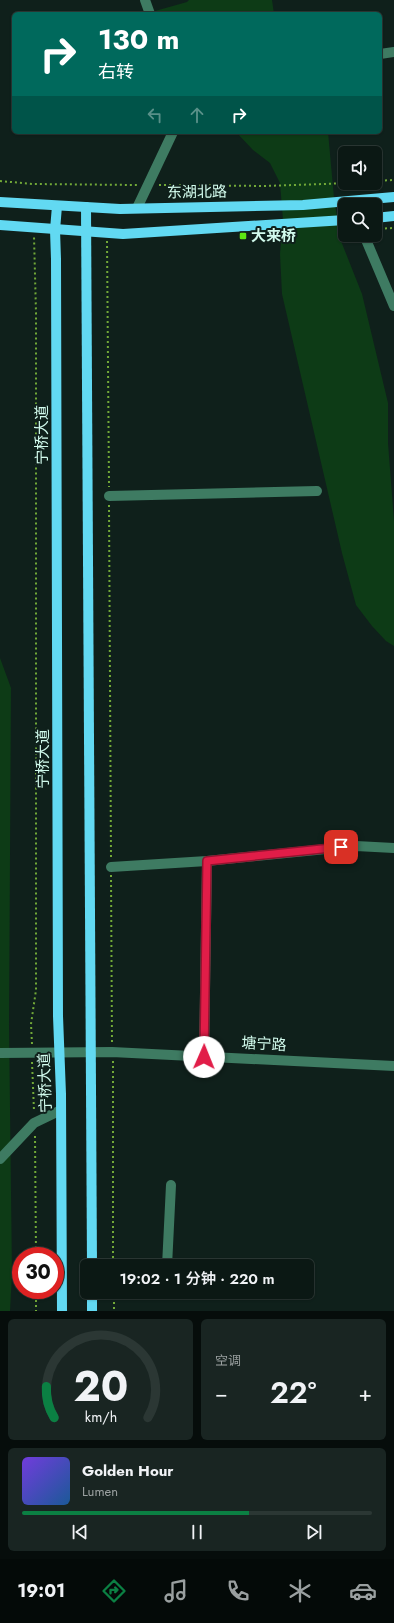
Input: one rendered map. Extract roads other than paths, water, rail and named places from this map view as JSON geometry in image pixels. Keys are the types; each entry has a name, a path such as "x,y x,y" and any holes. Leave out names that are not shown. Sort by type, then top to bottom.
{"main road":[{"name":"东湖北路","path":"0,202 57,206 137,208 303,205 394,197"},
{"name":"宁桥大道","path":"57,206 55,230 57,322 58,1016 61,1110 62,1311"},
{"path":"86,207 92,1259"},
{"path":"382,217 394,216"},
{"path":"0,225 123,234 338,220"},
{"path":"92,1299 92,1311"}],"street":[{"path":"145,0 149,12"},
{"path":"382,54 394,52"},
{"path":"137,208 171,134"},
{"path":"367,242 394,306"},
{"path":"109,496 318,491"},
{"path":"111,867 207,861 356,846 394,848"},
{"path":"204,1057 207,861"},
{"name":"塘宁路","path":"0,1053 112,1052 394,1066"},
{"path":"0,1159 34,1123 61,1110"},
{"path":"167,1259 171,1185"}],"place":[{"name":"大来桥","path":"243,236"}]}
